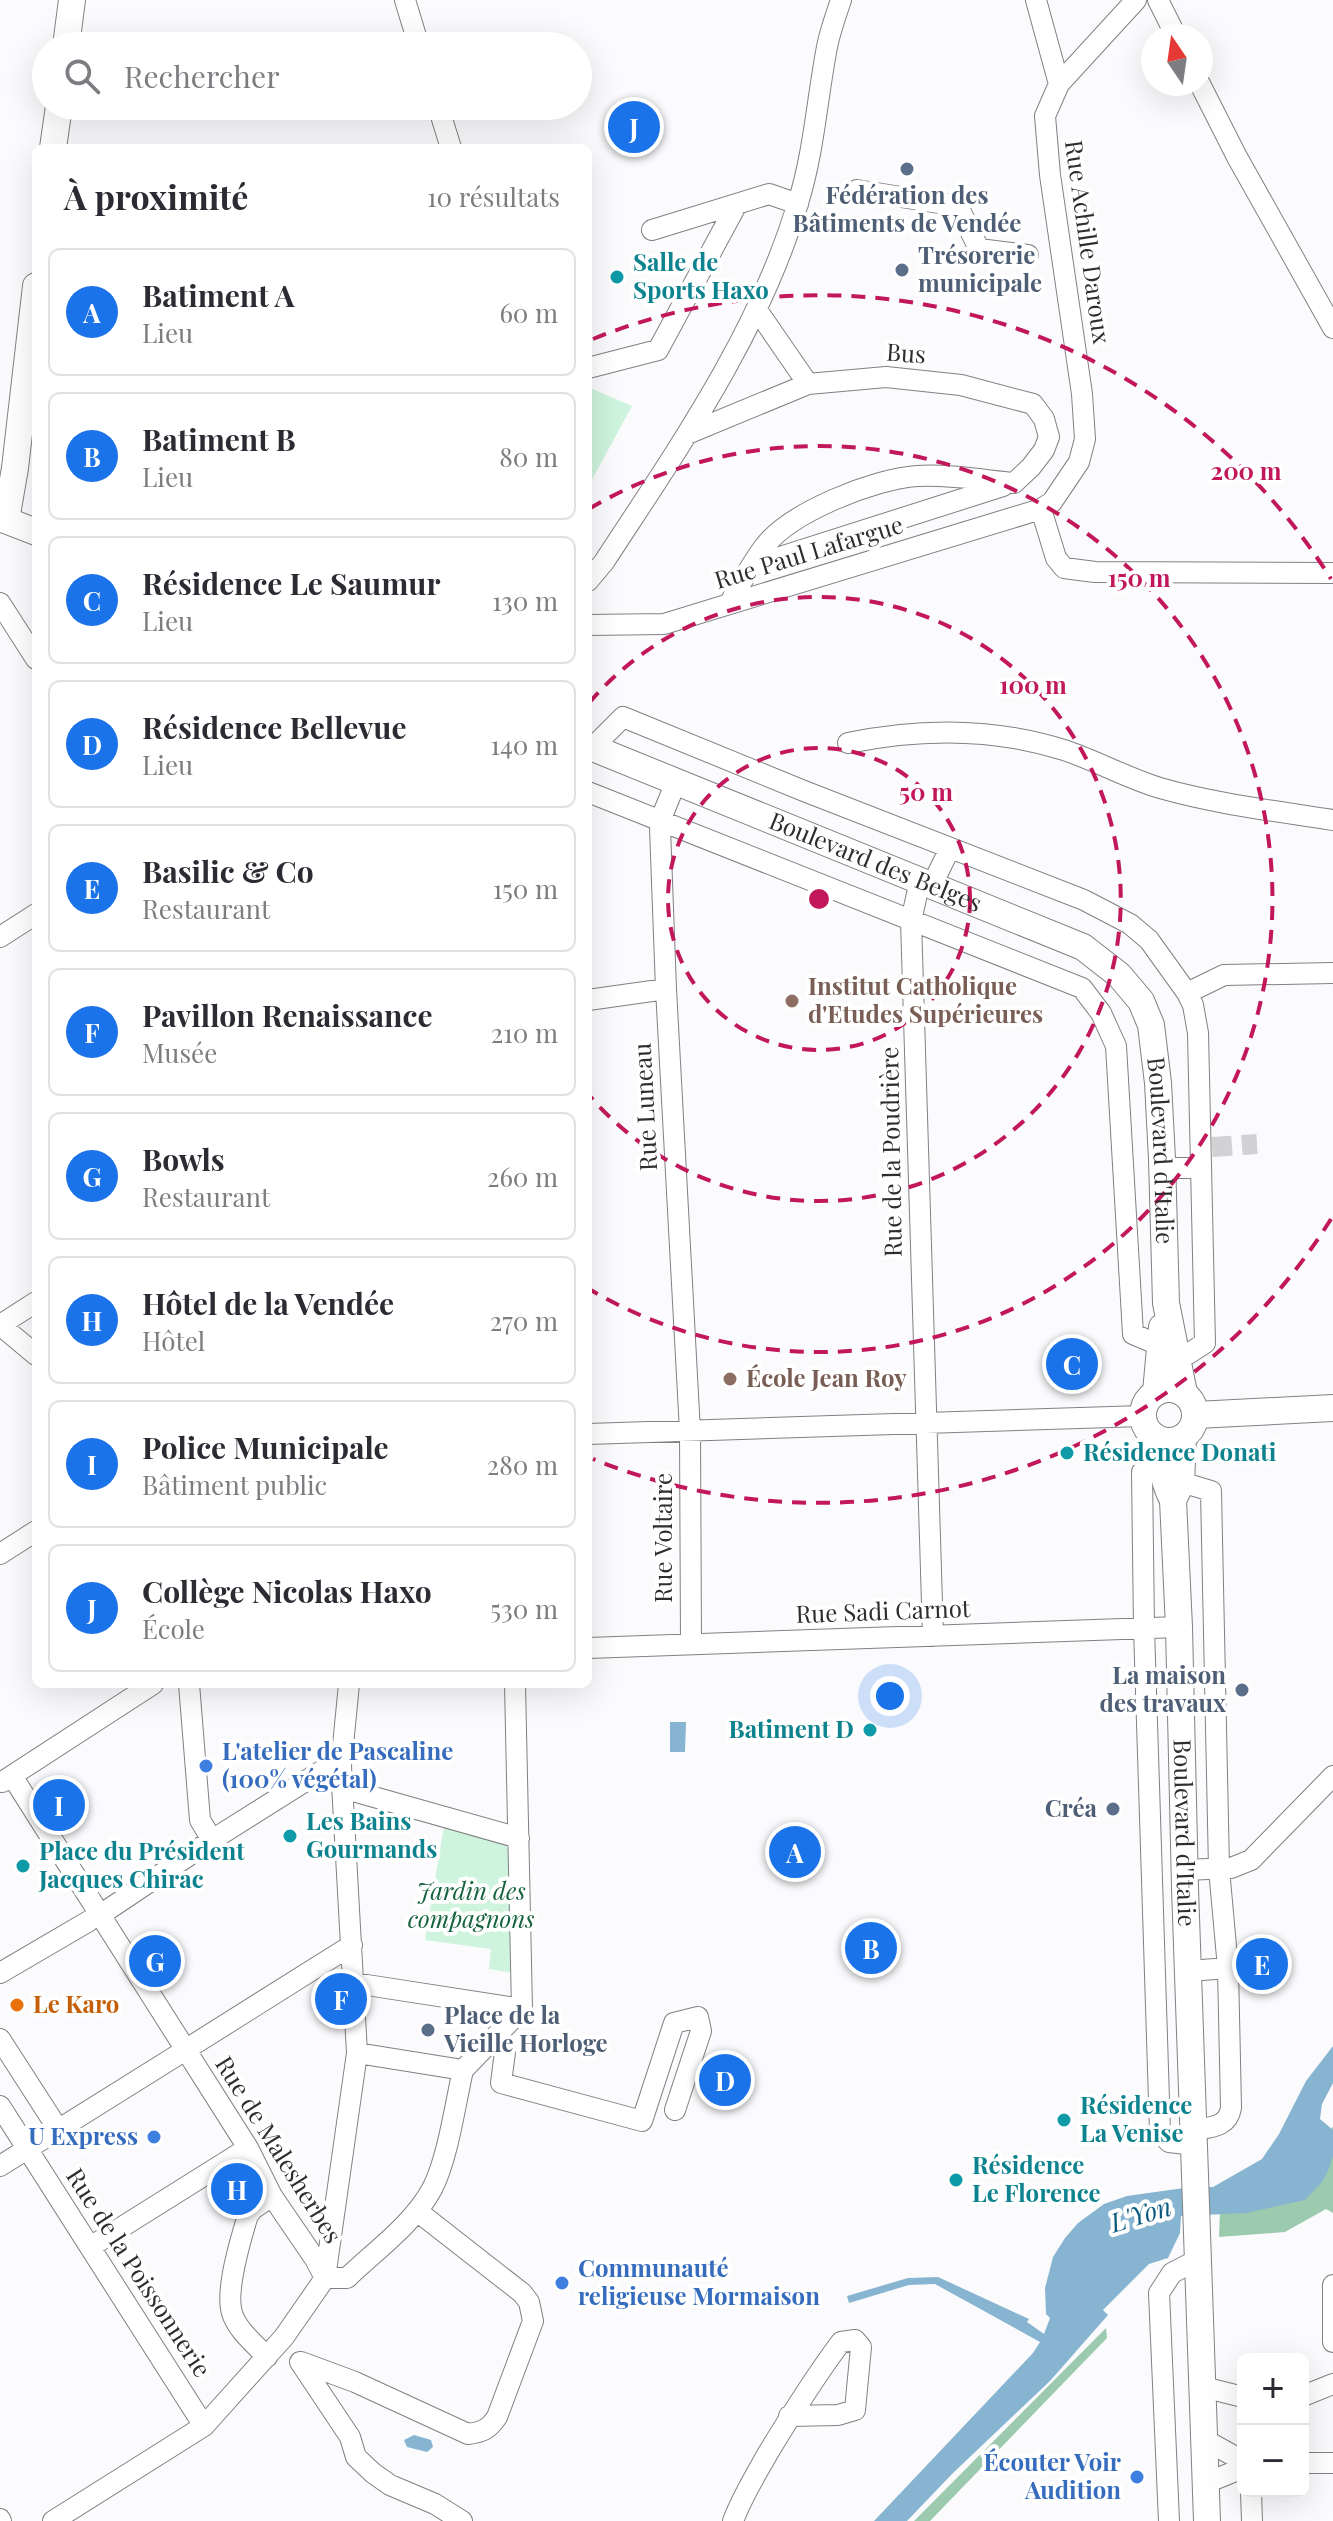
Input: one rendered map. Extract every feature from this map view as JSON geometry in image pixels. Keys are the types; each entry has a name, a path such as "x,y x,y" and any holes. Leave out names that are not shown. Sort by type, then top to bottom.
{"main road":[{"path":"68,32 72,0"},
{"path":"54,144 57,120"},
{"path":"32,321 15,468 2,524 32,531"},
{"name":"Boulevard des Belges","path":"592,748 1083,947 1119,975 1141,1001"},
{"name":"Boulevard d'Italie","path":"1141,1001 1151,1025 1158,1083 1168,1352 1188,1415 1177,1491 1183,1805 1198,2246"},
{"path":"1168,1352 1156,1392 1146,1403 1149,1426 1164,1441 1188,1415 1333,1408"},
{"path":"1156,1392 1170,1389 1188,1415"},
{"name":"Boulevard d'Italie","path":"1149,1426 1160,1453 1165,1487 1177,1491"},
{"path":"1198,2246 1207,2521"}],"street":[{"path":"405,0 415,32"},
{"path":"825,0 827,46"},
{"path":"592,587 604,562 708,401 757,310 773,273 798,204 816,128 827,46 841,0"},
{"path":"1036,0 1059,84"},
{"name":"Rue Achille Daroux","path":"1041,509 1052,502 1079,462 1085,439 1082,394 1050,175 1045,116 1059,84 1136,0"},
{"path":"1158,0 1170,24"},
{"path":"1206,96 1333,328"},
{"path":"442,120 450,144"},
{"path":"857,190 958,206 979,249 1028,255"},
{"path":"652,230 769,194 798,204"},
{"path":"592,367 658,350 737,204"},
{"path":"757,310 808,384"},
{"name":"Bus","path":"687,434 808,384 886,377 961,385 1033,404 1044,419 1049,437 1044,450 1014,483 752,566"},
{"path":"729,604 765,545 783,529 815,509 855,491 894,479 919,476 1014,483"},
{"path":"1041,509 1056,558 1064,568 1095,572 1333,573"},
{"name":"Rue Paul Lafargue","path":"592,625 664,624 1041,509"},
{"path":"592,576 604,562"},
{"path":"0,603 32,653"},
{"path":"592,638 664,624"},
{"path":"592,745 623,717 1084,900 1130,924 1149,940 1187,993 1193,1005 1198,1033 1206,1147 1201,1168 1205,1343 1188,1354 1168,1352 1133,1334 1116,1046 1101,1013 1082,988 592,794"},
{"path":"848,743 928,732 985,733 1068,751 1156,787 1193,797 1333,820"},
{"name":"Rue Luneau","path":"676,782 660,821 690,1431"},
{"name":"Rue de la Poudrière","path":"933,1636 911,921 917,894 950,848"},
{"path":"0,937 32,917"},
{"path":"1187,993 1224,975 1333,973"},
{"path":"592,999 666,989"},
{"path":"1163,1168 1201,1168"},
{"path":"32,1305 0,1325 32,1352"},
{"path":"592,1434 925,1424 1149,1426"},
{"name":"Rue Voltaire","path":"690,1431 691,1644"},
{"path":"1142,1472 1160,2132 1169,2142 1195,2148 1230,2114 1228,1968 1219,1869 1211,1491 1177,1491"},
{"path":"0,1554 32,1534"},
{"name":"Rue Sadi Carnot","path":"592,1648 1179,1627"},
{"path":"6,1780 147,1688"},
{"path":"189,1688 200,1820 212,1840"},
{"path":"53,2521 204,2426 284,2337 325,2278 357,2053 341,1766 349,1688"},
{"path":"325,2278 347,2278 417,2211 433,2187 463,2070 522,2009 515,1688"},
{"path":"0,1973 94,1918 331,1765 341,1766"},
{"path":"1185,1870 1231,1868 1251,1860 1333,1776"},
{"name":"Rue de Malesherbes","path":"6,1780 181,2053 248,2148 272,2196 325,2278"},
{"path":"342,1788 519,1838"},
{"path":"1149,1805 1183,1805"},
{"path":"0,2166 352,1945"},
{"path":"1154,1952 1228,1968"},
{"path":"354,1983 522,2009"},
{"path":"495,2037 505,2052 501,2083 642,2121 674,2023 698,2017 701,2031 675,2110"},
{"path":"0,2039 58,2129"},
{"path":"357,2053 463,2070"},
{"name":"Rue de la Poissonnerie","path":"0,2106 204,2426"},
{"path":"90,2247 248,2148"},
{"path":"267,2357 243,2332 232,2312 233,2269 248,2215 272,2196"},
{"path":"301,2362 355,2382 468,2434 490,2427 497,2417 533,2321 529,2302 522,2293 417,2211"},
{"path":"1169,2521 1159,2293 1172,2273 1198,2246"},
{"path":"1333,2285 1333,2342"},
{"path":"284,2337 350,2437 356,2457 390,2485 435,2504 462,2521"},
{"path":"329,2403 344,2394 355,2382"},
{"path":"1309,2394 1333,2384"},
{"path":"1203,2387 1237,2396"},
{"path":"733,2521 741,2499 789,2416"},
{"path":"1205,2440 1237,2458"},
{"path":"1309,2463 1333,2463"},
{"path":"1206,2483 1237,2470"},
{"path":"1251,2497 1252,2521"}],"green space":[{"path":"592,389 632,406 592,480"},
{"name":"Jardin des compagnons","path":"444,1826 510,1842 513,1973 489,1969 491,1949 425,1940"},
{"path":"1333,2126 1333,2213 1326,2209 1285,2232 1219,2237 1220,2208 1317,2157"},
{"path":"1106,2328 1107,2338 930,2521 914,2521"}],"water":[{"path":"670,1722 686,1722 685,1752 670,1752"},
{"name":"L'Yon","path":"1333,2046 1333,2083 1322,2104 1320,2119 1333,2130 1333,2156 1322,2182 1305,2200 1246,2213 1181,2216 1180,2233 1168,2258 1149,2264 1103,2310 1108,2315 1050,2381 907,2521 874,2521 1040,2342 935,2284 909,2285 849,2303 847,2296 908,2278 938,2277 1029,2319 1027,2322 1044,2334 1050,2318 1046,2314 1045,2288 1053,2257 1078,2223 1104,2204 1127,2196 1213,2187 1262,2159 1279,2134 1306,2081"},
{"path":"414,2435 431,2440 433,2447 427,2452 407,2447 404,2440"}],"tunnel":[{"path":"1212,1147 1257,1144"}],"place":[{"name":"Collège Nicolas Haxo","path":"634,127"},
{"name":"Fédération des Bâtiments de Vendée","path":"907,169"},
{"name":"Trésorerie municipale","path":"902,270"},
{"name":"Salle de Sports Haxo","path":"617,277"},
{"name":"Institut Catholique d'Etudes Supérieures","path":"792,1001"},
{"name":"Résidence Le Saumur","path":"1072,1364"},
{"name":"École Jean Roy","path":"730,1379"},
{"name":"Résidence Donati","path":"1067,1453"},
{"name":"La maison des travaux","path":"1242,1690"},
{"name":"Batiment D","path":"870,1730"},
{"name":"L'atelier de Pascaline (100% végétal)","path":"206,1766"},
{"name":"Police Municipale","path":"59,1805"},
{"name":"Créa","path":"1113,1809"},
{"name":"Les Bains Gourmands","path":"290,1836"},
{"name":"Batiment A","path":"795,1852"},
{"name":"Place du Président Jacques Chirac","path":"23,1866"},
{"name":"Batiment B","path":"871,1948"},
{"name":"Bowls","path":"155,1961"},
{"name":"Basilic & Co","path":"1262,1964"},
{"name":"Pavillon Renaissance","path":"341,1999"},
{"name":"Le Karo","path":"17,2005"},
{"name":"Place de la Vieille Horloge","path":"428,2030"},
{"name":"Résidence Bellevue","path":"725,2080"},
{"name":"Résidence La Venise","path":"1064,2120"},
{"name":"U Express","path":"154,2137"},
{"name":"Résidence Le Florence","path":"956,2180"},
{"name":"Hôtel de la Vendée","path":"237,2189"},
{"name":"Communauté religieuse Mormaison","path":"562,2283"},
{"name":"Écouter Voir Audition","path":"1137,2477"}]}
